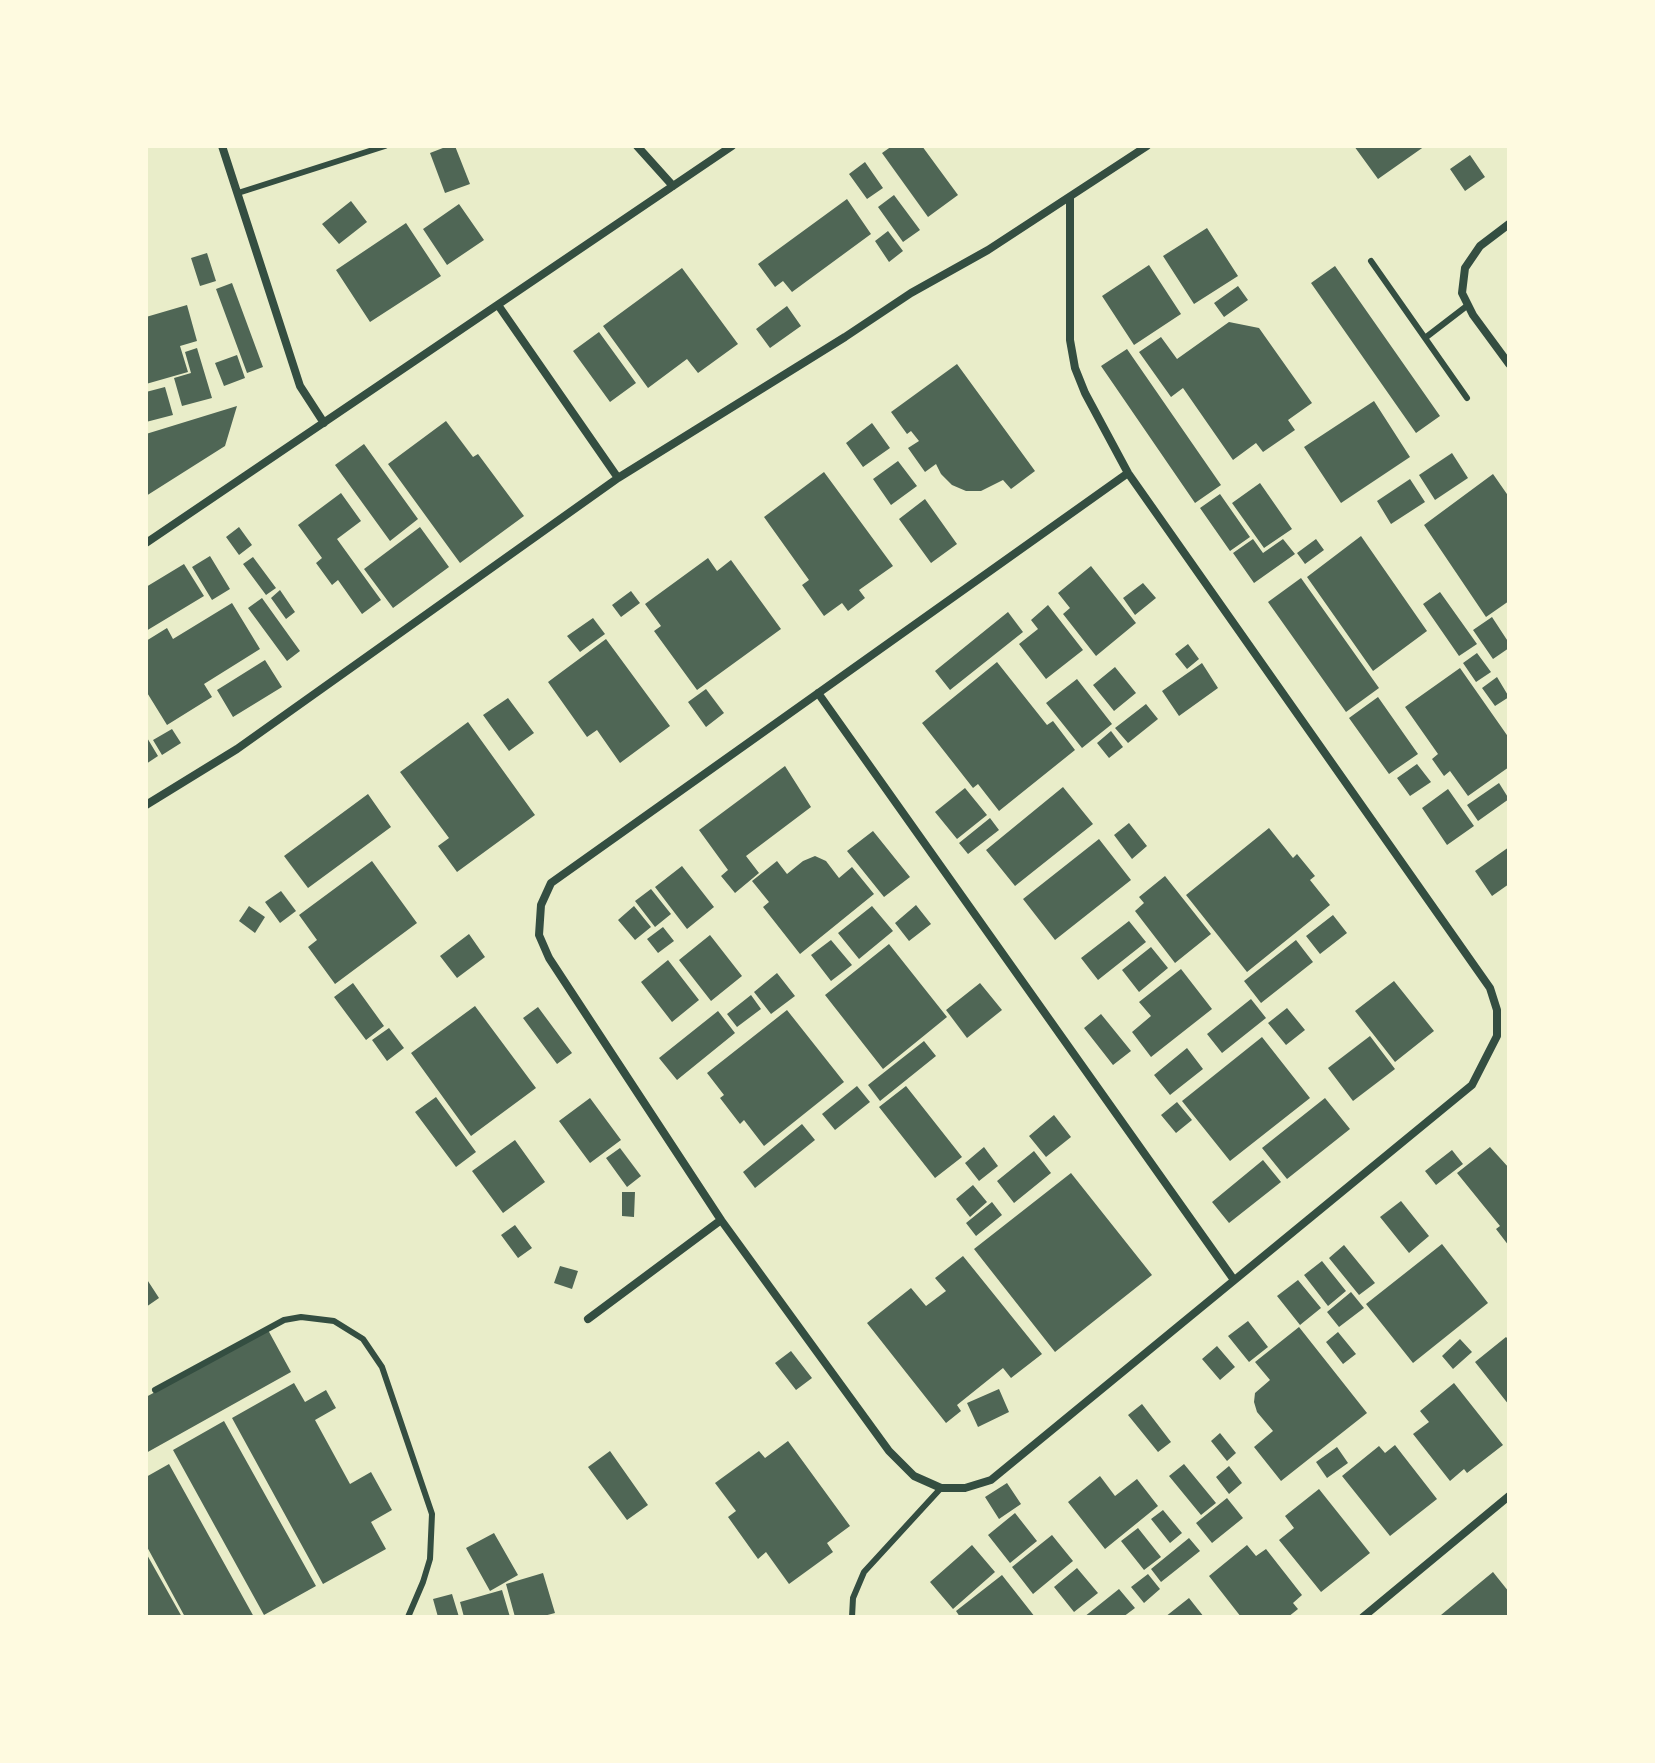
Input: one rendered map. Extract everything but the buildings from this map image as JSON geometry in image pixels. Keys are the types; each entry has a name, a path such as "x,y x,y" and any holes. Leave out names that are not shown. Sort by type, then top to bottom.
{"street":[{"path":"222,146 300,386 324,423"},
{"path":"637,146 673,186"},
{"path":"146,543 732,146"},
{"path":"146,805 237,749 618,478 911,293 988,250 1147,146"},
{"path":"1070,198 1070,340 1075,368 1085,393 1128,473 1490,988 1497,1010 1497,1036 1472,1085 991,1480 965,1488 941,1488 914,1476 889,1451 721,1220 549,958 539,935 541,905 551,883 1128,473"},
{"path":"1509,224 1480,246 1465,268 1462,293 1509,364"},
{"path":"498,305 618,478"},
{"path":"818,693 1234,1280"},
{"path":"588,1319 721,1220"},
{"path":"1363,1617 1509,1496"}],"lane":[{"path":"238,193 385,146"},
{"path":"1371,261 1467,398"},
{"path":"1425,338 1468,305"},
{"path":"155,1390 284,1320 301,1317 334,1321 363,1339 382,1367 432,1514 430,1559 408,1617"},
{"path":"852,1617 853,1598 864,1572 941,1488"}]}
